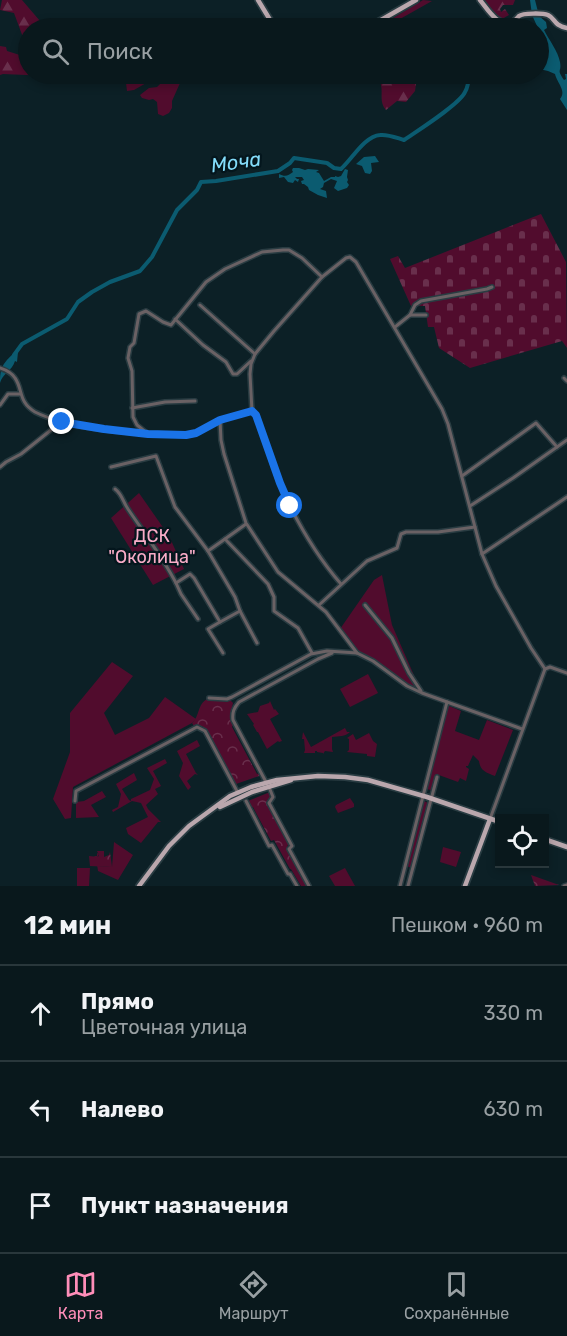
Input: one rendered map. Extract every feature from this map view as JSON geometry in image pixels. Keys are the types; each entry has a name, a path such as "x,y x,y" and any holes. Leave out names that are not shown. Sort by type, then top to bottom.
{"main road":[{"path":"258,0 269,18"},
{"path":"384,18 416,0"},
{"path":"480,0 494,18"},
{"path":"517,18 524,14 546,15 558,26 567,28"},
{"path":"231,799 238,793 268,784 302,777 334,776 382,784 431,798 495,821"},
{"path":"140,886 151,868 185,830 231,799 268,784"},
{"path":"465,886 487,826 495,821"},
{"path":"549,841 567,847"}],"street":[{"path":"148,434 135,423 132,408 132,371 128,358 130,347 134,343 139,314 146,311 170,325 206,282 225,269 262,252 289,250 322,278"},
{"path":"341,584 303,529 286,497 256,415 252,411 250,374 255,354 274,331 322,278 350,257 356,262 442,409 489,570 531,648 545,669"},
{"path":"395,327 410,315 415,305 421,301 492,287"},
{"path":"200,305 255,354"},
{"path":"410,315 426,315"},
{"path":"175,320 226,362 233,374 237,374 253,360"},
{"path":"0,368 10,372 16,379 20,394 34,411 62,422 148,434 186,435 196,433 220,420 252,411"},
{"path":"0,405 8,394 20,394"},
{"path":"132,408 165,402 195,401"},
{"path":"220,420 219,429 224,453 246,523 278,572 319,605 357,653 407,686 422,693 522,729"},
{"path":"0,467 21,454 62,422"},
{"path":"462,476 536,423 556,447"},
{"path":"470,506 567,440"},
{"path":"111,467 156,456 175,507 208,551 235,597 257,643"},
{"path":"115,489 162,558 181,594 198,619"},
{"path":"483,554 567,496"},
{"path":"208,551 246,523"},
{"path":"319,605 367,561 397,548 401,534 475,527"},
{"path":"225,539 268,584 274,597 274,611 298,627 312,654"},
{"path":"176,583 190,574 220,622"},
{"path":"365,605 392,638 409,673 422,693"},
{"path":"223,653 208,629 240,611"},
{"path":"309,886 289,849 292,846 291,843 269,803 273,797 268,784 233,720 232,714 239,702 335,652"},
{"path":"209,698 232,697 312,654 357,653"},
{"path":"545,669 550,667 567,672"},
{"path":"497,814 522,729 545,669"},
{"path":"440,699 445,709"},
{"path":"400,886 447,702"},
{"path":"75,801 76,791 197,727 205,730 238,793"},
{"path":"408,886 437,777"},
{"path":"246,801 269,846 272,845 297,886"},
{"path":"405,867 412,869"}],"green space":[{"path":"2,0 22,0 37,18 18,18 18,24 14,13 0,10"},
{"path":"423,0 432,1 402,18 393,18"},
{"path":"481,0 515,0 513,5 503,5 500,9 501,12 505,9 509,15 504,18 496,17"},
{"path":"0,46 6,47 7,51 18,54 18,75 0,75"},
{"path":"126,84 144,84 134,90 127,91"},
{"path":"160,84 180,84 172,101 172,108 163,116 158,114 157,102 153,99 142,98 140,95 149,88"},
{"path":"416,84 415,91 406,102 397,101 386,110 381,85"},
{"path":"541,214 566,262 567,348 562,341 470,368 439,348 434,327 428,327 425,306 411,306 390,259 398,256 405,268"},
{"name":"ДСК \"Околица\"","path":"139,493 169,536 184,569 153,585 111,518"},
{"path":"382,575 392,625 420,689 418,691 358,653 340,629 374,580"},
{"path":"112,662 133,676 104,713 115,735 149,718 165,697 196,719 73,787 71,818 65,819 53,799 70,752 70,713"},
{"path":"368,674 378,693 350,707 340,689"},
{"path":"207,699 229,699 233,703 230,716 232,727 259,776 236,784 207,730 202,726 194,726 192,723"},
{"path":"270,701 274,710 279,714 270,719 282,741 278,741 267,749 247,714 258,712 260,706"},
{"path":"447,705 461,711 455,731 479,740 487,720 513,730 495,776 482,769 479,761 473,755 466,766 469,769 466,781 460,778 458,782 436,774 431,790 426,789"},
{"path":"345,728 347,732 350,732 344,736 332,737 333,752 304,753 303,732 311,747"},
{"path":"369,733 377,744 375,757 347,752 349,739 347,738 353,734 356,740"},
{"path":"197,740 200,746 186,754 198,775 195,774 187,781 191,787 188,790 179,776 183,763 177,751"},
{"path":"165,759 167,763 153,771 161,786 155,789 158,794 146,805 161,822 158,822 141,843 128,834 126,828 148,817 141,803 132,801 113,812 112,810 118,807 121,794 116,784 134,773 137,780 122,789 131,801 150,790 154,779 147,768"},
{"path":"102,791 106,797 91,805 99,817 76,818 76,802 84,801"},
{"path":"270,792 273,797 267,800 290,844 287,846 308,886 301,886 274,840 271,841 253,807 250,807 248,801"},
{"path":"350,798 354,807 338,813 336,805"},
{"path":"424,801 428,803 411,868 407,866"},
{"path":"114,842 133,855 118,880 98,871 94,856 99,854 98,866 112,867"},
{"path":"443,847 461,852 456,867 440,862"},
{"path":"97,851 104,851 104,857 110,852 112,867 90,866 89,856 98,857"},
{"path":"77,868 90,868 89,886 77,886"},
{"path":"345,868 355,886 335,886 329,876"},
{"path":"531,875 559,885 535,886"}],"water":[{"path":"530,0 535,0 541,18 533,18"},
{"path":"549,39 560,62 560,72 564,80 567,74 567,110 560,99 562,90 555,74 549,71"},
{"path":"375,156 379,162 371,163 370,174 365,173 362,166 356,164 364,157"},
{"path":"293,168 319,170 316,172 324,181 331,177 341,176 345,169 348,170 349,185 338,191 334,188 337,181 331,179 324,183 320,189 326,191 327,198 309,190 302,184 301,181 304,180 302,177 295,177 299,179 298,182 295,180 293,183 288,182 284,177 279,178 279,174 285,176 293,172"},
{"path":"16,351 18,352 17,362 15,361 0,383 3,365"}],"waterway":[{"name":"Моча","path":"14,355 22,344 67,319 78,302 92,292 110,282 140,271 152,257 177,210 197,190 201,182 278,171 294,158 327,163 334,168 341,169 374,136 386,135 404,140 428,124 461,97 468,84"}],"route":[{"path":"62,422 148,434 186,435 196,433 220,420 252,411 256,415 290,506"}]}
